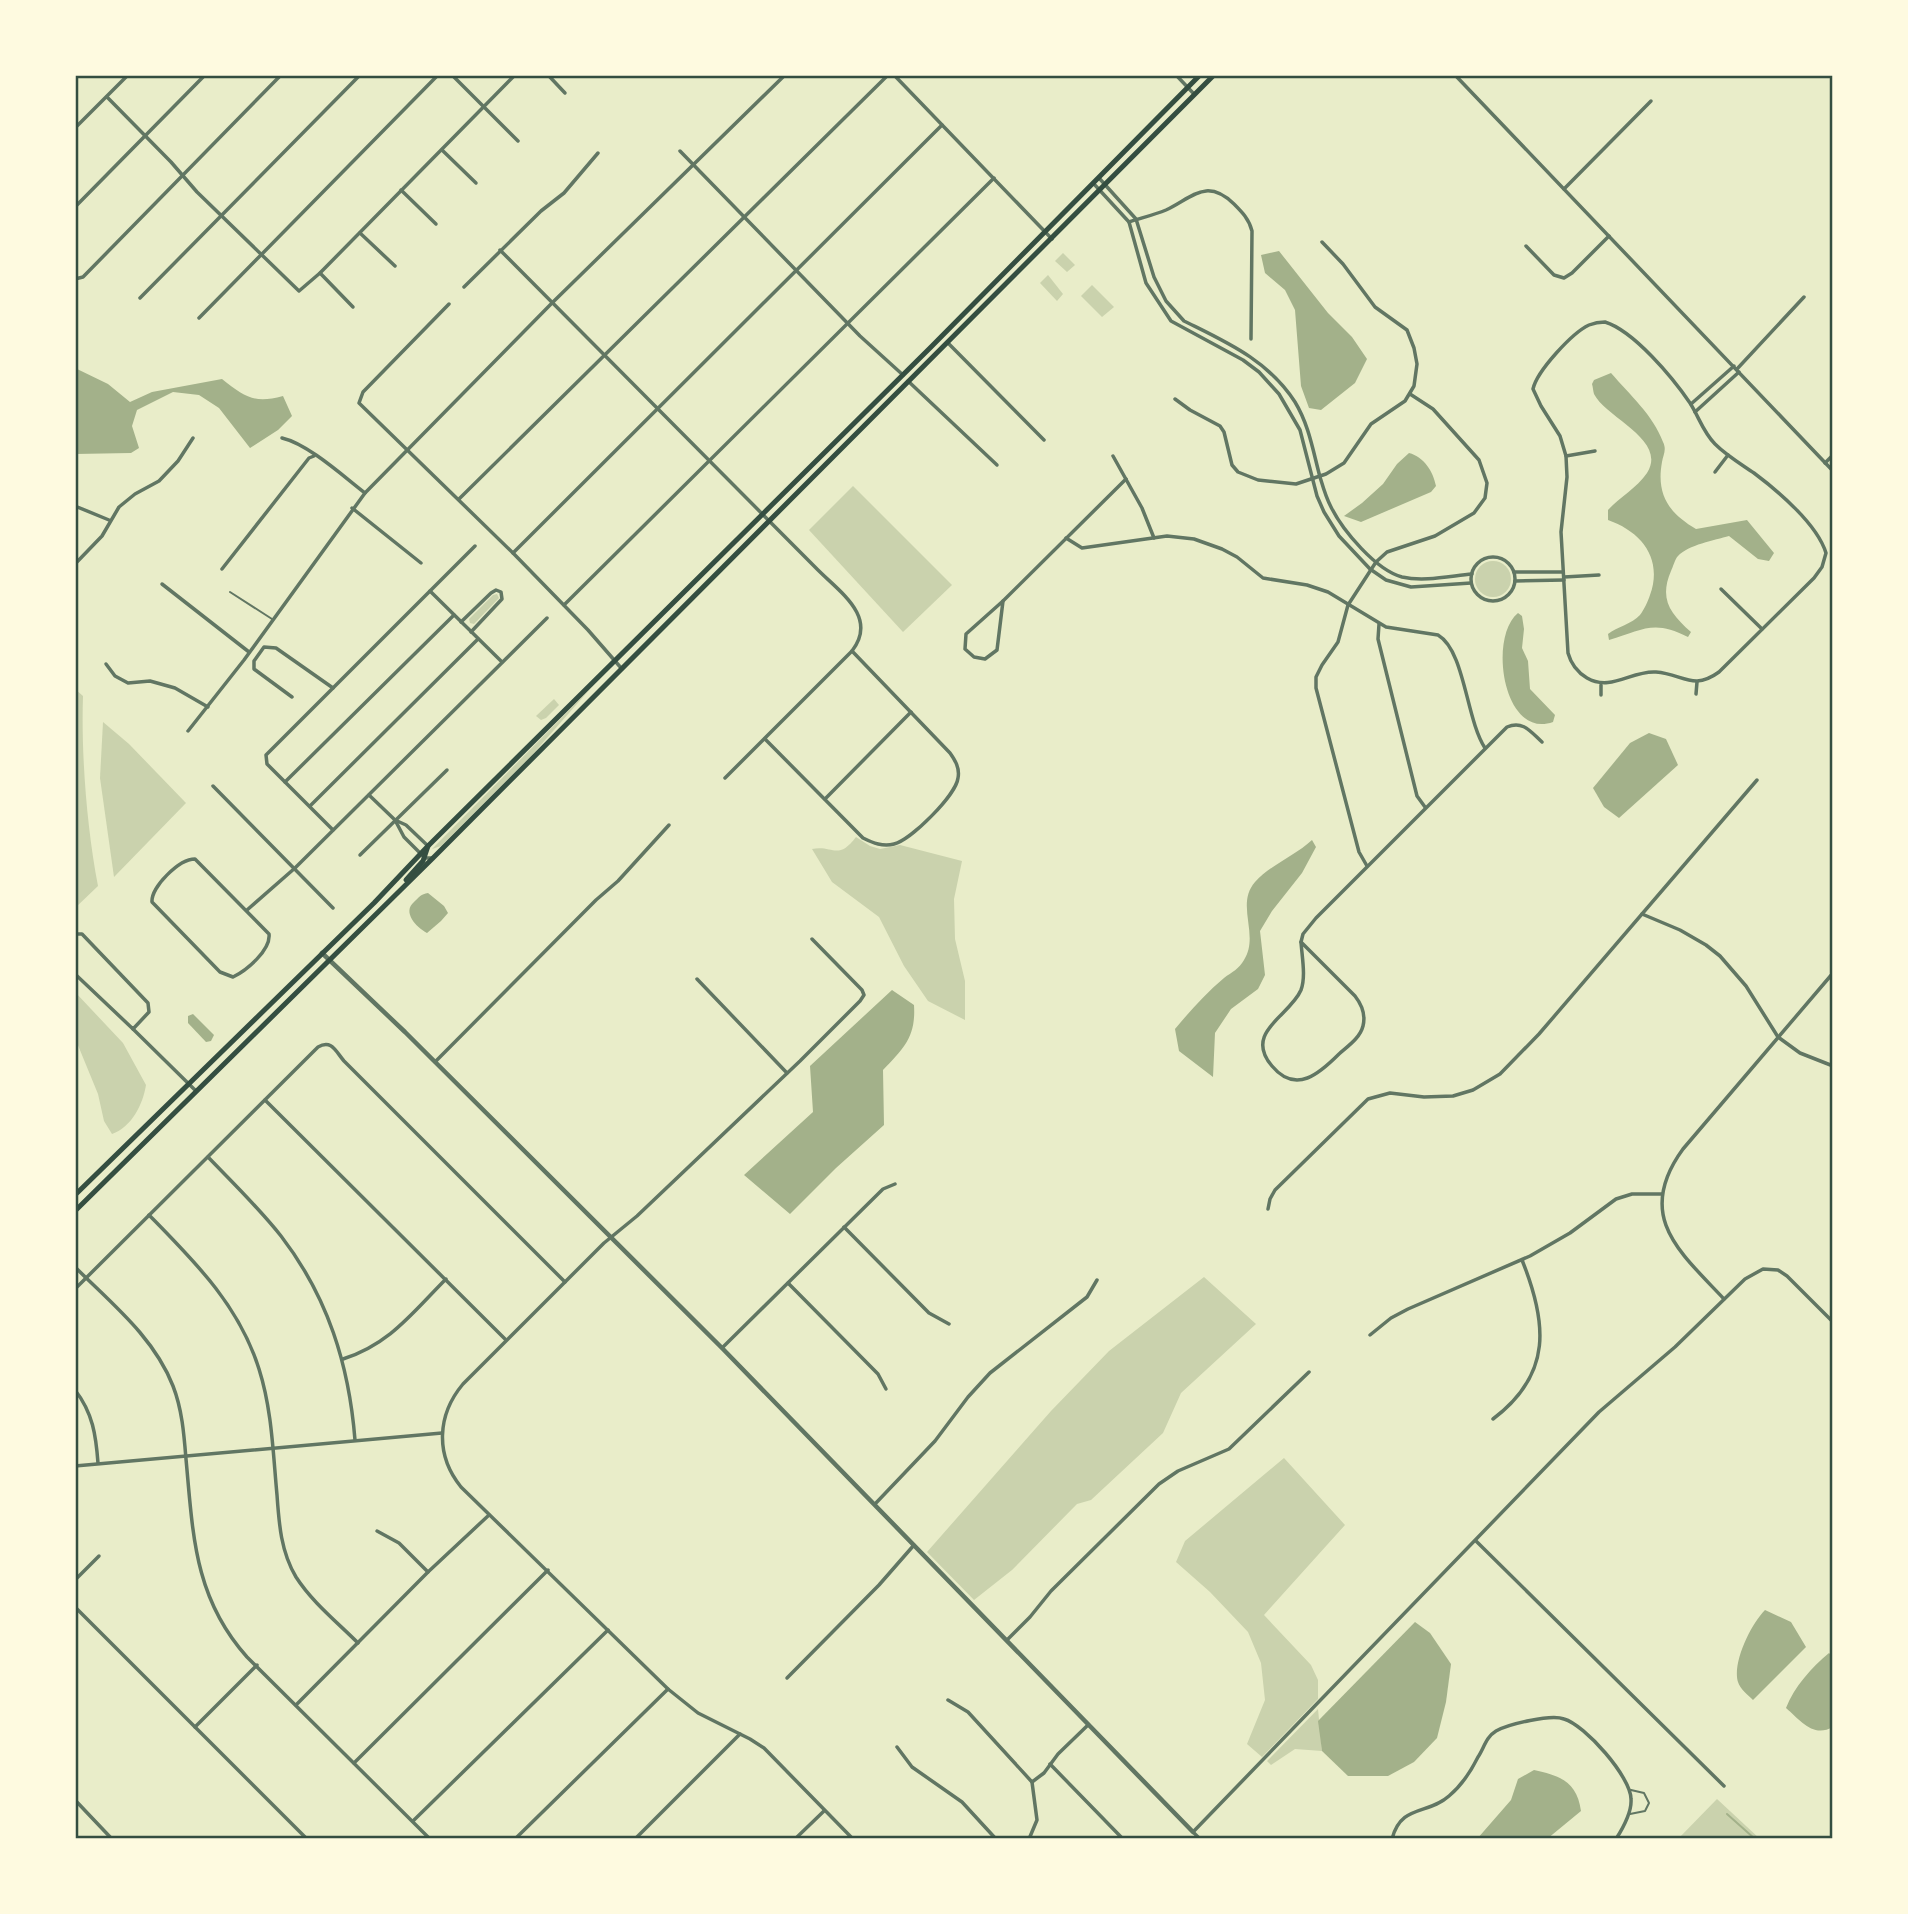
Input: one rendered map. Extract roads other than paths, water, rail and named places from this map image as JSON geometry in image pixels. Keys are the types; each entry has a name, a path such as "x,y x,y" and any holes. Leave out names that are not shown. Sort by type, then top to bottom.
{"main road":[{"path":"75,1211 395,895 426,856 428,846 903,375 1199,75"},
{"path":"75,1195 322,953 622,669 1214,75"}],"street":[{"path":"75,128 128,75"},
{"path":"75,207 205,75"},
{"path":"75,279 83,277 281,75"},
{"path":"140,298 360,75"},
{"path":"199,318 438,75"},
{"path":"452,75 518,141"},
{"path":"107,97 221,216 299,291 320,273 515,75"},
{"path":"548,75 565,93"},
{"path":"188,731 365,493 553,302 785,75"},
{"path":"459,499 744,216 891,75 1052,239"},
{"path":"1176,75 1195,94"},
{"path":"1455,75 1833,471"},
{"path":"1564,188 1651,101"},
{"path":"513,553 942,125"},
{"path":"442,150 476,183"},
{"path":"680,151 849,323 997,465"},
{"path":"464,287 541,211 564,193 598,153"},
{"path":"564,605 994,178"},
{"path":"1099,178 1129,222 1146,283 1165,314 1177,326 1243,360 1259,372 1279,394 1300,430 1317,496 1330,523 1370,569 1386,580 1411,587 1471,583"},
{"path":"1093,184 1103,187 1136,219 1154,277 1166,301 1184,321 1247,353 1283,385 1305,421 1329,505 1376,562 1394,574 1412,578 1472,574"},
{"path":"401,190 436,224"},
{"path":"1129,222 1165,211 1197,192 1217,193 1228,198 1247,218 1252,231 1251,339"},
{"path":"360,233 395,265"},
{"path":"1526,246 1554,275 1564,278 1609,236"},
{"path":"1175,399 1220,426 1232,465 1238,472 1278,484 1296,484 1336,469 1344,463 1371,424 1400,406 1410,394 1417,364 1407,330 1375,307 1343,264 1322,242"},
{"path":"500,250 859,614 862,632 852,651 725,778"},
{"path":"320,273 353,307"},
{"path":"1695,412 1804,297"},
{"path":"449,304 363,392 360,405 513,553 622,669"},
{"path":"1605,322 1623,329 1675,383 1695,412 1711,439 1788,503 1815,532 1826,553 1819,571 1719,672 1697,682 1663,673 1647,672 1601,685 1583,676 1569,657 1561,524 1567,477 1566,456 1560,436 1533,389 1542,369 1579,332 1591,324 1605,322"},
{"path":"1203,340 1207,332"},
{"path":"948,343 1044,439"},
{"path":"1691,404 1737,369"},
{"path":"1367,866 1359,852 1316,688 1316,677 1338,642 1348,605 1376,562 1387,552 1435,536 1478,509 1485,498 1487,483 1479,460 1433,409 1410,394"},
{"path":"75,564 102,536 110,520 128,499 165,475 193,438"},
{"path":"282,438 303,445 365,493"},
{"path":"1566,456 1595,451"},
{"path":"1715,472 1728,455"},
{"path":"1825,463 1833,455"},
{"path":"222,569 309,458 314,456"},
{"path":"1113,456 1146,516 1154,538"},
{"path":"1003,601 997,650 985,659 974,657 965,649 966,634 1126,479"},
{"path":"75,506 110,520"},
{"path":"352,508 421,563"},
{"path":"1066,538 1082,548 1154,538 1180,537 1207,542 1237,557 1263,578 1319,588 1379,624 1397,630 1431,632 1450,644 1476,731 1485,748"},
{"path":"333,830 265,760 268,753 475,546"},
{"path":"1492,557 1505,561 1514,572 1515,581 1506,596 1496,600 1480,596 1471,583 1478,563 1492,557"},
{"path":"1514,572 1563,576"},
{"path":"1515,581 1599,575"},
{"path":"1411,587 1412,578"},
{"path":"162,584 249,652"},
{"path":"1721,589 1762,629"},
{"path":"461,622 491,593 496,590 501,592 502,599 471,632"},
{"path":"430,592 502,662"},
{"path":"285,782 454,615"},
{"path":"247,910 295,868 547,618"},
{"path":"1379,624 1378,639 1411,773 1417,796 1425,807"},
{"path":"310,806 478,639"},
{"path":"292,697 254,669 254,661 264,647 276,648 333,688"},
{"path":"765,738 863,838 881,845 901,841 950,795 958,778 955,760 852,651"},
{"path":"106,664 115,676 128,683 149,681 175,688 208,707"},
{"path":"1696,694 1697,682"},
{"path":"1601,685 1601,695"},
{"path":"825,800 911,712"},
{"path":"1301,942 1355,996 1361,1004 1364,1023 1355,1040 1322,1071 1304,1079 1294,1080 1273,1068 1267,1059 1264,1038 1274,1020 1299,994 1303,985 1301,942 1308,926 1511,724 1523,725 1542,742"},
{"path":"360,855 447,770"},
{"path":"1268,1209 1275,1190 1368,1099 1390,1093 1424,1097 1453,1096 1473,1090 1500,1074 1539,1034 1757,780"},
{"path":"213,786 333,908"},
{"path":"369,795 395,820 411,828 428,846"},
{"path":"395,820 404,837 426,856"},
{"path":"435,1062 618,881 669,825"},
{"path":"195,859 247,910 266,930 269,943 238,975 229,977 220,972 154,905 151,896 182,862 195,859"},
{"path":"1642,914 1691,935 1720,956 1746,986 1778,1037 1800,1053 1833,1066"},
{"path":"75,934 82,934 148,1003 149,1012 132,1030"},
{"path":"812,939 864,995 787,1073 505,1339 452,1398 444,1416 442,1433 444,1455 452,1475 489,1515 668,1689 698,1713 741,1734 769,1753 853,1839"},
{"path":"322,953 722,1349 1200,1839"},
{"path":"75,974 197,1091"},
{"path":"1724,1299 1673,1243 1664,1217 1663,1194 1674,1161 1833,974"},
{"path":"696,979 787,1073"},
{"path":"75,1289 320,1045 330,1044 565,1282"},
{"path":"265,1100 505,1339"},
{"path":"208,1157 263,1215 295,1255 324,1306 343,1359 352,1402 355,1440"},
{"path":"722,1349 883,1189 895,1184"},
{"path":"1370,1335 1391,1318 1408,1309 1522,1260 1570,1233 1616,1199 1632,1194 1663,1194"},
{"path":"149,1215 204,1272 235,1314 263,1383 280,1534 287,1559 309,1595 358,1643"},
{"path":"844,1227 929,1313 949,1324"},
{"path":"1493,1419 1520,1392 1533,1370 1539,1346 1540,1313 1522,1260"},
{"path":"75,1267 139,1331 162,1364 179,1407 194,1546 203,1583 225,1629 239,1648 430,1839"},
{"path":"1193,1832 1599,1412 1675,1347 1753,1273 1767,1269 1783,1272 1833,1322"},
{"path":"343,1359 364,1352 387,1338 446,1279"},
{"path":"875,1504 935,1441 990,1373 1087,1297 1097,1280"},
{"path":"789,1283 878,1374 886,1389"},
{"path":"1007,1640 1051,1591 1159,1484 1178,1471 1229,1449 1309,1372"},
{"path":"75,1391 93,1422 98,1464"},
{"path":"75,1466 442,1433"},
{"path":"296,1705 428,1572 489,1515"},
{"path":"377,1531 399,1543 428,1572"},
{"path":"1476,1541 1724,1786"},
{"path":"787,1678 879,1585 914,1545"},
{"path":"75,1580 99,1556"},
{"path":"354,1763 548,1570"},
{"path":"75,1607 307,1839"},
{"path":"413,1821 608,1630"},
{"path":"195,1727 257,1665"},
{"path":"515,1839 668,1689"},
{"path":"948,1700 968,1712 1032,1782 1037,1820 1029,1839"},
{"path":"1392,1839 1396,1828 1406,1816 1436,1805 1451,1795 1493,1734 1500,1729 1545,1718 1563,1718 1575,1724 1621,1772 1630,1790 1632,1798 1628,1814 1616,1839"},
{"path":"1032,1782 1044,1773 1088,1724"},
{"path":"635,1839 741,1734"},
{"path":"897,1747 912,1767 962,1802 996,1839"},
{"path":"1050,1764 1124,1839"},
{"path":"76,1803 111,1839"},
{"path":"795,1839 824,1810"}],"lane":[{"path":"230,592 273,620"},
{"path":"1628,1814 1645,1811 1649,1803 1644,1793 1630,1790"}],"waterway":[{"path":"1727,1814 1755,1839"}]}
